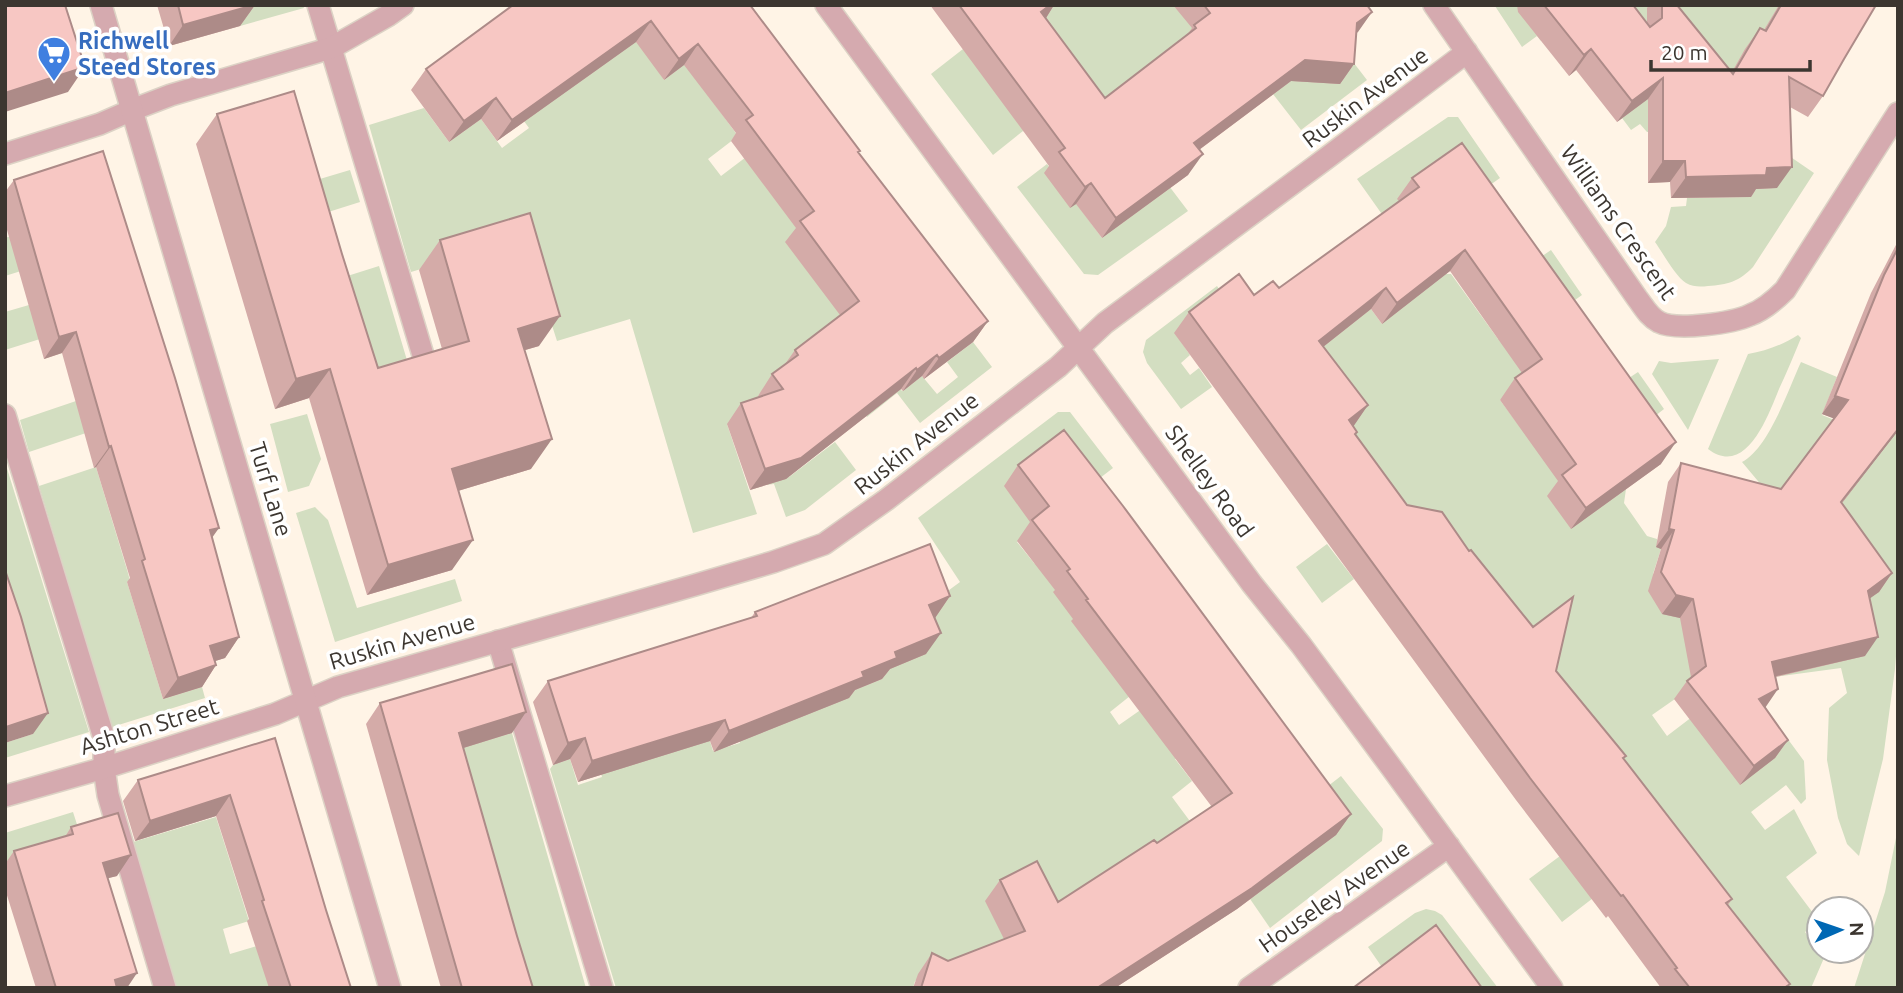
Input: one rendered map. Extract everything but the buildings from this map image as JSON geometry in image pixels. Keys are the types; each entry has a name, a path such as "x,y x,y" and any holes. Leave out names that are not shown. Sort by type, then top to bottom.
{"street":[{"name":"Turf Lane","path":"101,5 390,988"},
{"path":"318,5 423,355"},
{"path":"5,154 100,124 171,95 331,48 403,5"},
{"name":"Shelley Road","path":"826,5 1552,988"},
{"name":"Williams Crescent","path":"1434,5 1650,316 1660,323 1673,326 1711,324 1750,316 1771,304 1785,290 1898,113"},
{"name":"Ruskin Avenue","path":"306,701 329,690 721,578 824,544 886,500 1058,367 1105,323 1467,52"},
{"path":"5,415 104,738 107,795 165,988"},
{"path":"498,641 602,988"},
{"name":"Ashton Street","path":"5,796 104,768 275,714 306,701"},
{"name":"Houseley Avenue","path":"1250,988 1449,846"}],"green space":[{"path":"234,5 303,5 304,8 240,26"},
{"path":"616,5 664,80 685,64 738,136 708,159 721,176 750,154 766,187 772,195 778,191 886,370 902,391 922,376 937,394 958,377 947,362 973,342 992,367 920,423 897,393 867,417 813,346 758,396 766,407 789,477 835,442 856,470 805,510 786,517 774,484 766,485 727,424 757,514 693,533 630,319 557,341 524,238 411,272 369,125 424,108 449,142 481,119 502,148 529,128 505,95"},
{"path":"1036,5 1173,5 1199,30 1144,153 1188,211 1098,275 1084,274 1017,187 1047,164 1102,238 1152,201 1023,131 993,155 931,74 963,49"},
{"path":"1587,5 1541,41 1537,36 1522,47 1495,6"},
{"path":"1602,5 1779,5 1750,129 1647,132 1640,124 1631,130 1622,118 1662,86"},
{"path":"1340,45 1367,80 1301,130 1248,62"},
{"path":"1448,117 1458,117 1500,178 1422,233 1445,274 1451,274 1498,339 1522,270 1551,250 1582,295 1554,315 1528,379 1500,400 1520,427 1626,489 1624,503 1647,536 1657,539 1661,549 1653,574 1773,499 1742,462 1752,455 1769,432 1801,362 1837,377 1822,415 1876,437 1881,426 1898,432 1898,631 1895,669 1883,759 1859,856 1847,844 1838,818 1827,760 1829,708 1847,693 1841,668 1759,679 1765,708 1804,761 1806,799 1801,804 1786,785 1751,812 1765,830 1794,809 1817,853 1786,877 1805,902 1805,965 1821,965 1811,988 1761,988 1597,895 1562,922 1529,879 1560,856 1298,322 1330,339 1371,309 1382,324 1396,234 1357,179","holes":["1685,692 1705,707 1667,736 1652,715"]},
{"path":"1776,147 1814,173 1753,267 1743,276 1727,283 1699,287 1686,283 1673,270 1655,242 1666,226 1671,207 1686,206 1687,198 1751,197"},
{"path":"350,170 360,202 303,220 293,187"},
{"path":"26,231 37,266 5,276 5,238"},
{"path":"379,266 409,367 353,385 322,284"},
{"path":"1217,286 1224,296 1175,333 1190,355 1181,363 1190,375 1199,368 1212,387 1181,409 1147,363 1143,352 1146,340"},
{"path":"46,300 56,334 5,350 5,312"},
{"path":"1798,335 1801,338 1769,414 1754,440 1734,456 1722,456 1708,449 1748,354 1774,347"},
{"path":"1719,359 1688,430 1652,374 1659,361 1671,363"},
{"path":"1638,372 1664,409 1636,431 1608,392"},
{"path":"76,401 86,433 29,452 20,420"},
{"path":"1058,412 1070,412 1113,468 1017,542 1034,563 1092,605 1072,621 1130,696 1110,712 1119,725 1159,697 1194,745 1175,759 1192,781 1172,797 1198,832 1310,800 1341,776 1383,829 1382,841 1270,928 1248,896 1006,943 915,981 913,988 616,988 550,769 553,765 570,759 578,785 602,777 595,753 703,718 713,751 740,743 730,710 837,668 857,689 882,679 914,626 935,618 941,596 960,582 918,518"},
{"path":"307,414 321,459 309,486 288,492 270,424"},
{"path":"5,462 89,732 5,758 5,743 33,734 5,634"},
{"path":"96,467 128,573 130,581 127,582 163,699 202,687 205,698 112,727 39,486"},
{"path":"315,507 328,520 357,608 455,579 462,601 335,642 296,513"},
{"path":"1327,544 1354,579 1322,603 1296,567"},
{"path":"512,733 586,988 512,988 444,753"},
{"path":"73,812 82,840 5,870 5,833"},
{"path":"216,817 249,921 223,929 230,954 257,946 270,988 175,988 133,842"},
{"path":"1898,828 1898,988 1854,988 1861,965 1875,965 1875,923 1885,892"},
{"path":"1426,909 1442,915 1498,988 1462,988 1386,973 1368,947 1415,913"}],"place":[{"name":"Richwell Steed Stores","path":"54,83"}]}
